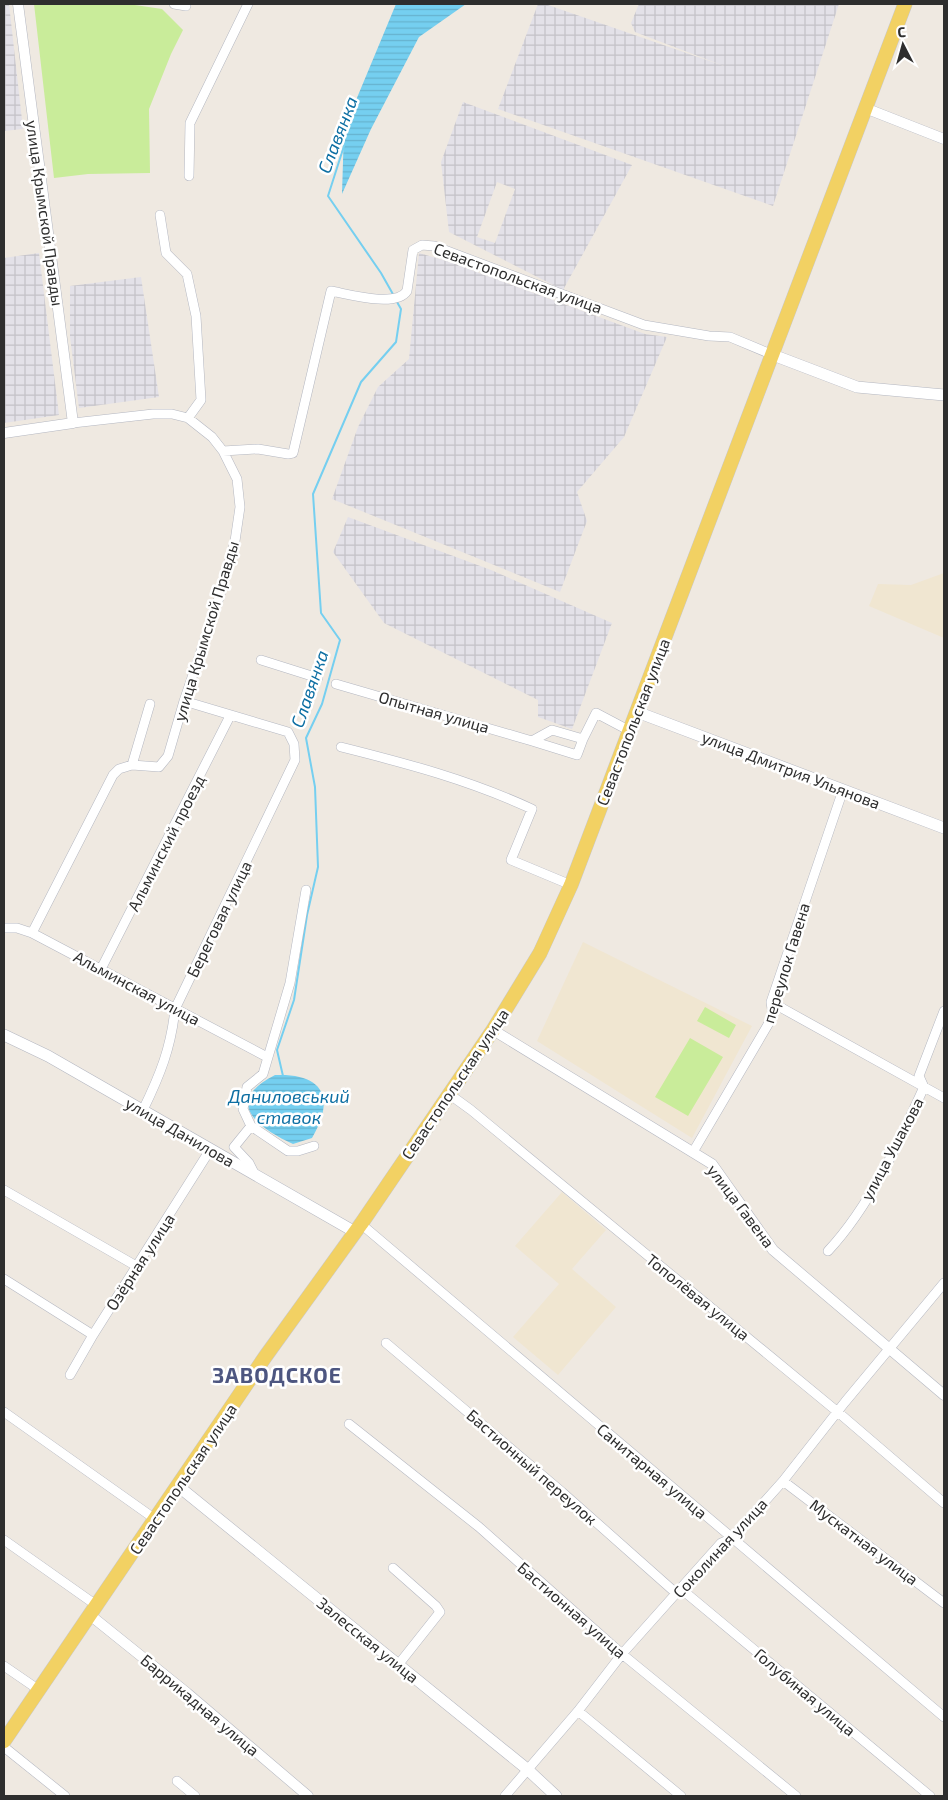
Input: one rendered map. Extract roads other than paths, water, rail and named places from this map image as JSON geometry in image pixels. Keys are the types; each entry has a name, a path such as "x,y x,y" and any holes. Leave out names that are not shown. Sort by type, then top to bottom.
{"main road":[{"name":"Севастопольская улица","path":"4,1741 265,1357 358,1228 493,1030 540,953 571,885 905,4"},
{"path":"773,355 857,387 944,394"},
{"name":"улица Дмитрия Ульянова","path":"637,712 944,828"},
{"name":"улица Данилова","path":"4,1035 48,1056 255,1175 358,1228"},
{"name":"Залесская улица","path":"178,1486 527,1769 556,1796"}],"street":[{"name":"улица Крымской Правды","path":"18,4 73,423"},
{"path":"174,4 186,6"},
{"path":"189,176 190,123 248,4"},
{"path":"865,108 944,139"},
{"path":"160,215 166,253 187,274 196,316 201,400 188,418"},
{"name":"Севастопольская улица","path":"223,451 258,449 288,454 293,453 296,448 331,291 382,300 404,295 408,286 412,253 417,246 422,245 434,246 644,325 709,336 730,337 773,355"},
{"name":"улица Крымской Правды","path":"4,433 73,423 153,414 172,414 188,418 212,437 223,451 236,478 239,492 240,507 235,541 220,595 164,763 159,767 132,765 150,704"},
{"path":"261,660 318,678"},
{"name":"Опытная улица","path":"336,684 577,755 596,713 630,731"},
{"path":"184,701 230,716"},
{"name":"Береговая улица","path":"143,1110 163,1067 172,1039 175,1009 296,760 294,744 288,732 230,716"},
{"name":"Альминский проезд","path":"101,970 230,716"},
{"path":"532,741 552,730 583,739"},
{"path":"341,747 413,765 485,788 532,809 511,860 571,885"},
{"path":"32,933 113,775 119,769 132,765"},
{"name":"переулок Гавена","path":"693,1152 773,1016 771,1002 843,790"},
{"path":"306,890 290,983 263,1074 247,1087 243,1109 251,1126 288,1151 298,1151 314,1146"},
{"name":"Альминская улица","path":"4,928 17,928 32,933 267,1057"},
{"path":"771,1002 944,1098"},
{"name":"улица Ушакова","path":"828,1251 848,1230 901,1138 924,1086 919,1076 944,1011"},
{"name":"улица Гавена","path":"493,1030 712,1164 773,1250 944,1395"},
{"name":"Тополёвая улица","path":"448,1094 465,1105 839,1413 944,1503"},
{"path":"251,1126 234,1146 249,1163 255,1175"},
{"name":"Озёрная улица","path":"70,1375 93,1335 138,1267 210,1150"},
{"path":"4,1190 138,1267"},
{"name":"Санитарная улица","path":"358,1228 732,1538 944,1717"},
{"path":"4,1279 93,1335"},
{"name":"Соколиная улица","path":"504,1796 578,1711 622,1654 721,1542 732,1538 783,1481 839,1413 845,1402 944,1283"},
{"name":"Бастионный переулок","path":"386,1343 562,1492 677,1594"},
{"path":"4,1412 155,1519"},
{"name":"Бастионная улица","path":"349,1424 478,1527 622,1654 796,1796"},
{"name":"Мускатная улица","path":"783,1481 944,1603"},
{"path":"4,1540 93,1610"},
{"path":"393,1568 436,1606 440,1612 398,1665"},
{"name":"Голубиная улица","path":"677,1594 686,1593 930,1796"},
{"name":"Баррикадная улица","path":"93,1610 308,1796"},
{"path":"4,1666 39,1690"},
{"path":"578,1711 681,1796"},
{"path":"4,1747 65,1796"},
{"path":"177,1781 195,1796"}],"water":[{"path":"396,4 466,4 419,37 371,129 342,194 344,129"},
{"name":"Даниловський ставок","path":"275,1075 291,1075 304,1078 314,1083 320,1090 323,1100 323,1111 312,1138 293,1144 268,1130 251,1114 248,1104 251,1095 259,1085"}],"waterway":[{"name":"Славянка","path":"344,146 328,196 381,273 394,296"},
{"name":"Славянка","path":"283,1076 277,1050 294,1000 307,915 318,867 315,787 306,738 322,704 340,640 321,613 313,494 361,382 396,342 401,309 397,302"}],"district":[{"name":"ЗАВОДСКОЕ","path":"277,1376"}]}
